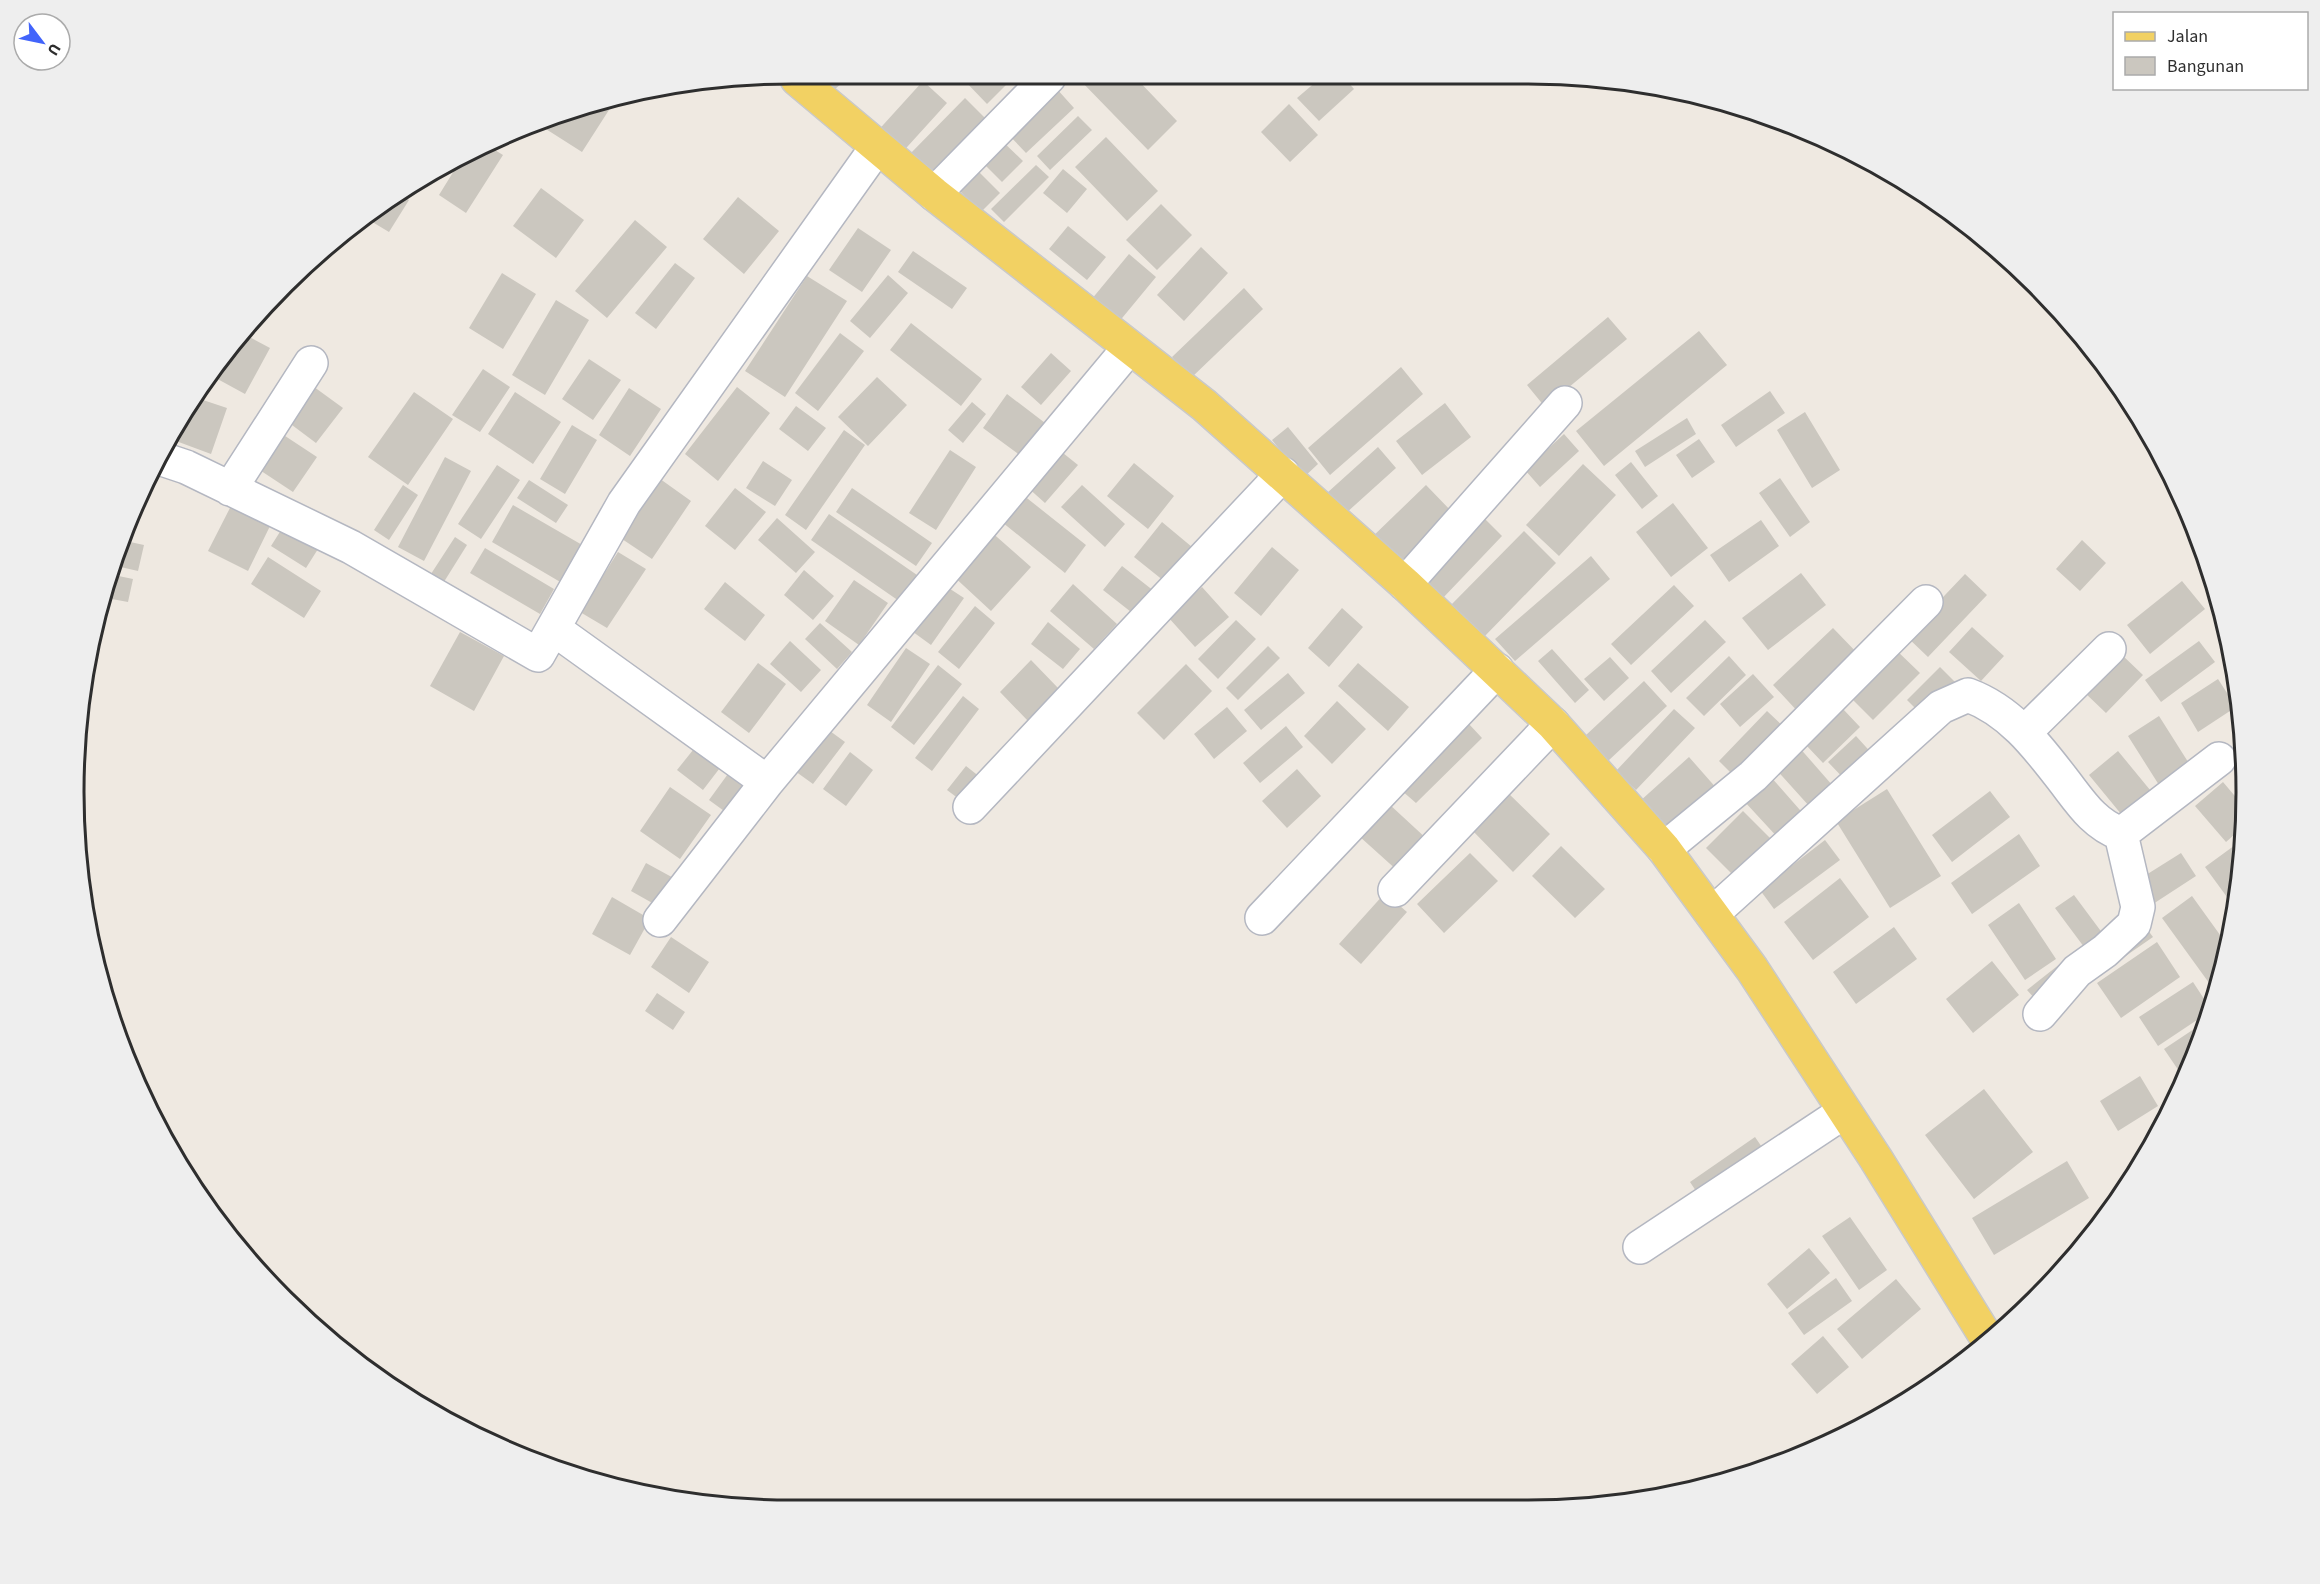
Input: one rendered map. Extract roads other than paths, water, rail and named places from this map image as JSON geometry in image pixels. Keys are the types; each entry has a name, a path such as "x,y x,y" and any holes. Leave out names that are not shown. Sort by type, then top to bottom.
{"main road":[{"path":"803,84 934,194 1204,405 1405,584 1553,724 1664,849 1752,969 1984,1333"}],"street":[{"path":"934,194 1042,84"},
{"path":"167,461 186,467 351,547 538,655 624,503 877,147"},
{"path":"660,920 766,782 1129,348"},
{"path":"230,489 311,363"},
{"path":"1405,584 1565,402"},
{"path":"970,807 1283,474"},
{"path":"1664,849 1753,776 1926,602"},
{"path":"554,629 766,782"},
{"path":"2025,732 2109,649"},
{"path":"1262,918 1497,670"},
{"path":"1712,914 1941,707 1968,696 1990,703 2025,732 2084,809 2107,829 2121,834"},
{"path":"1395,890 1553,724"},
{"path":"2121,834 2219,759"},
{"path":"2040,1014 2077,971 2105,951 2133,924 2138,907 2121,834"},
{"path":"1640,1247 1844,1112"}]}
